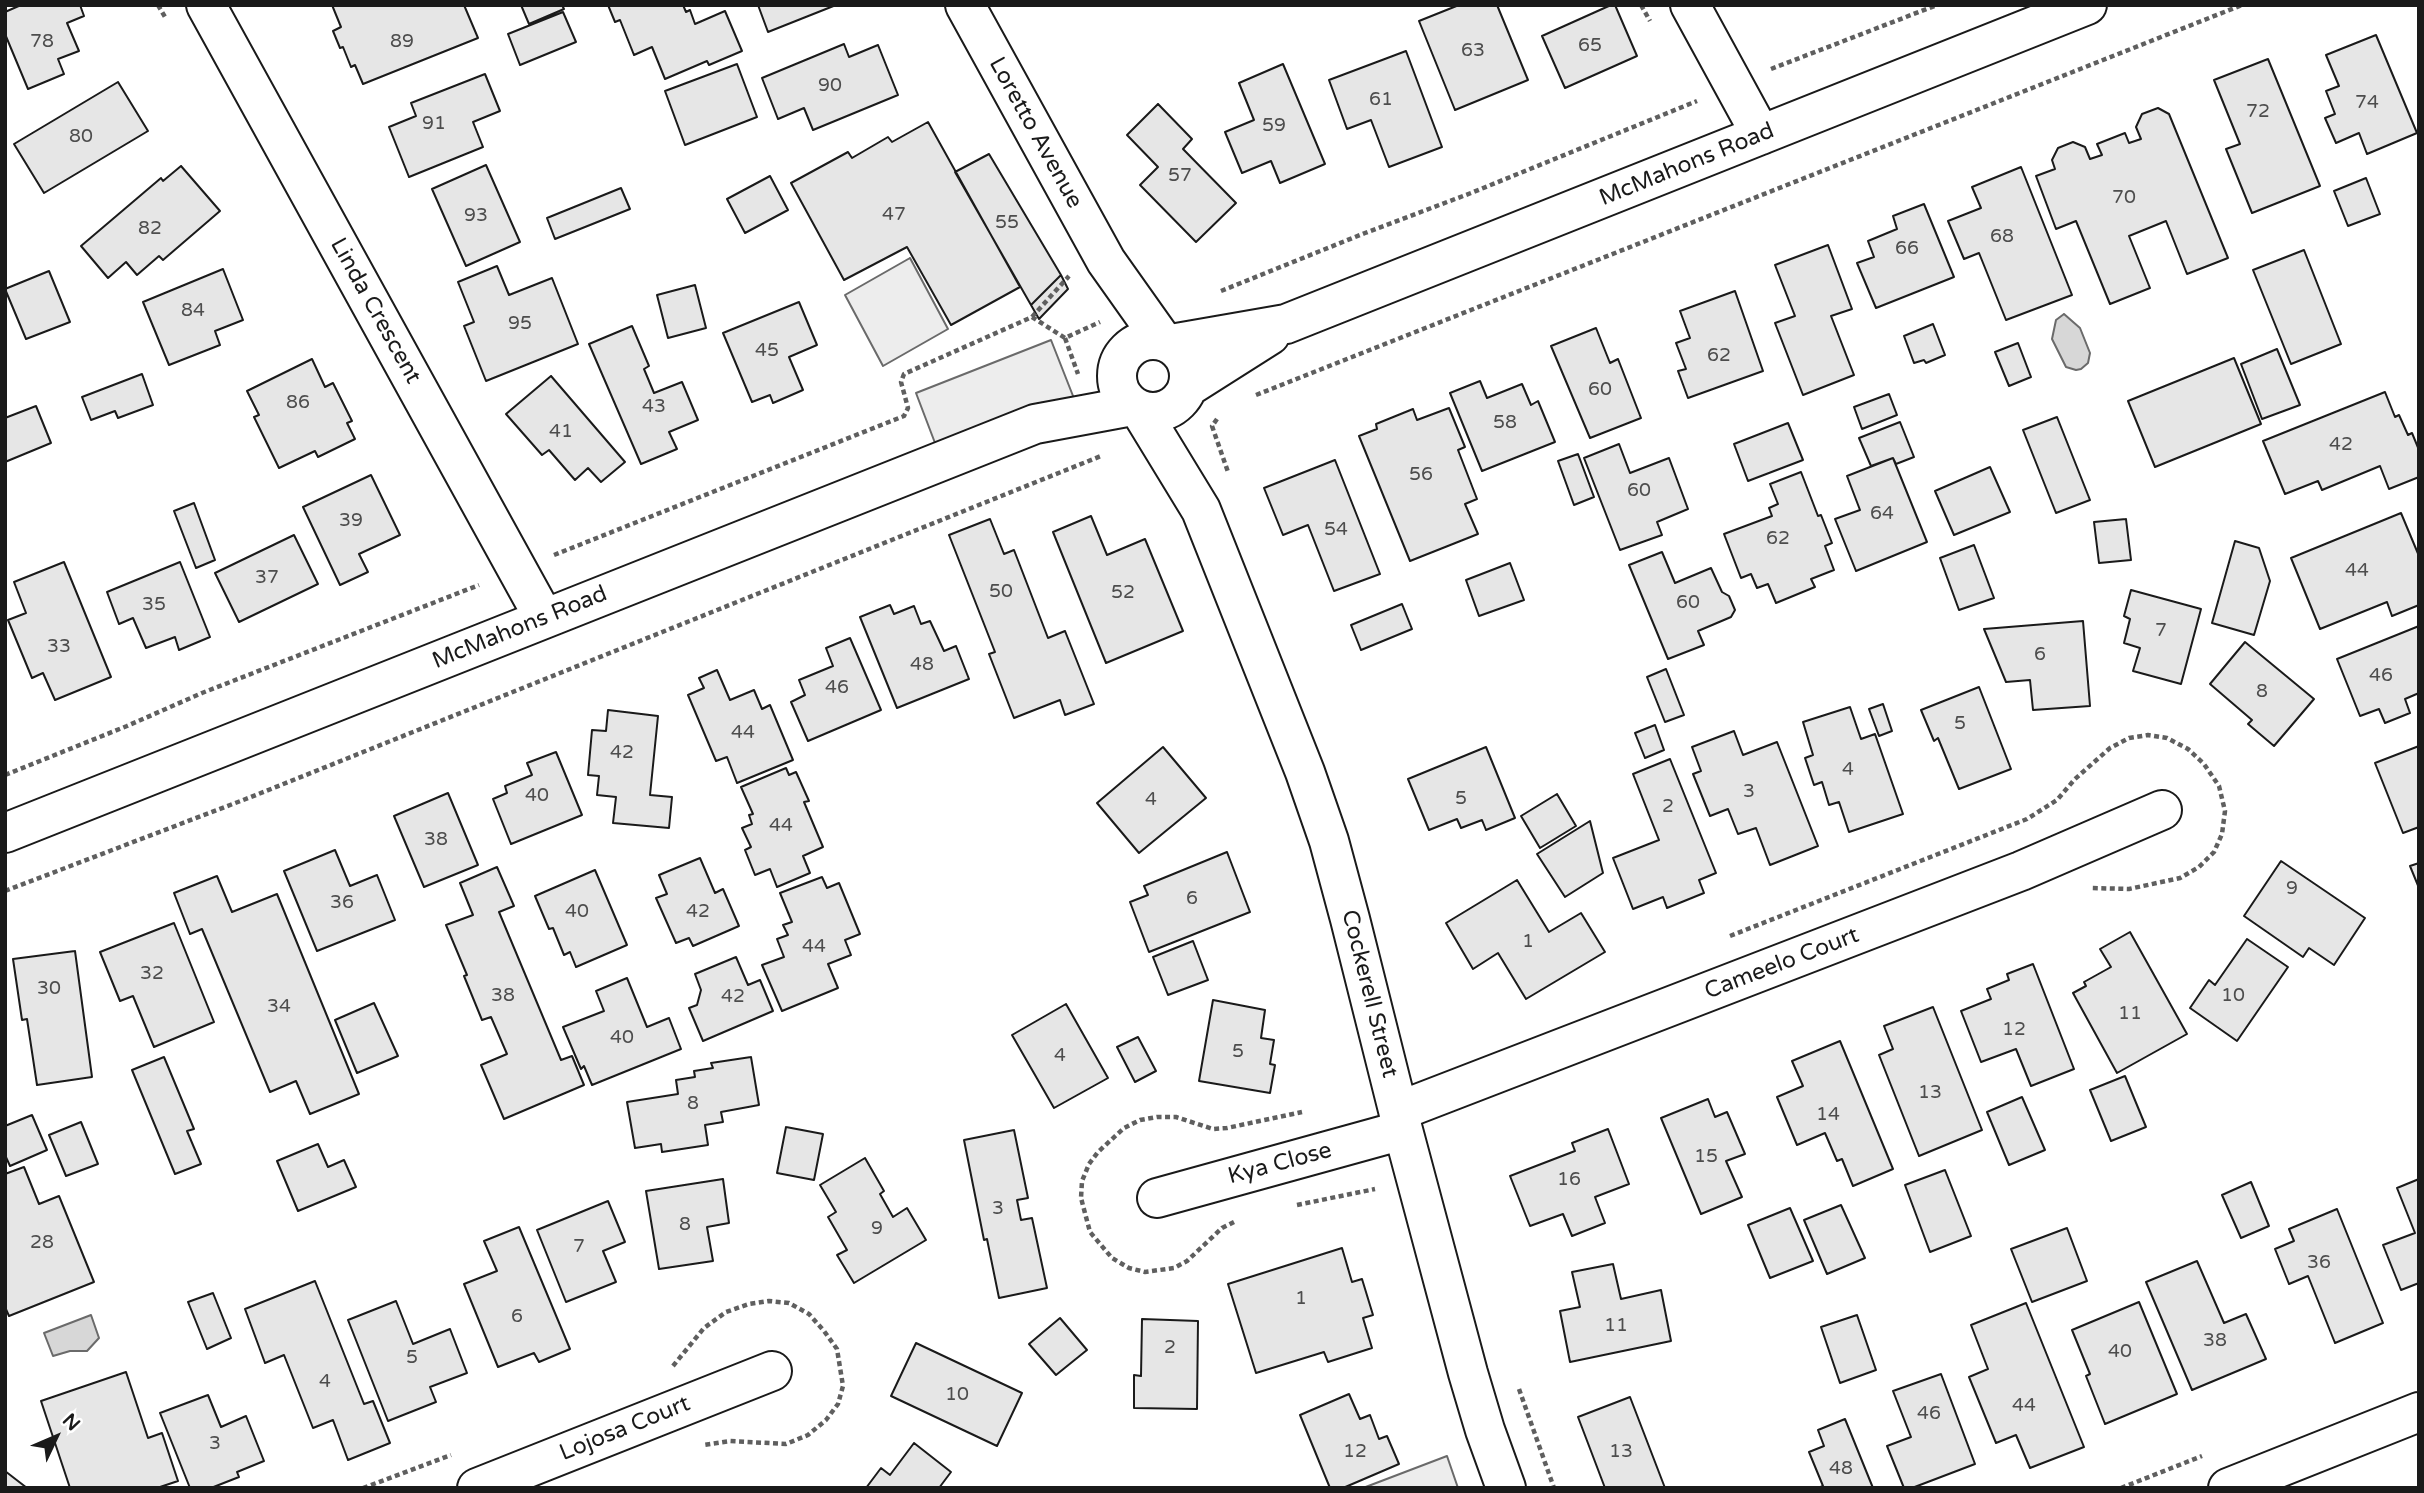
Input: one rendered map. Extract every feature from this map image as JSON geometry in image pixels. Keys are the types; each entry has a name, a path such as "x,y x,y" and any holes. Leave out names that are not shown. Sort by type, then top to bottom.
{"street":[{"name":"Linda Crescent","path":"206,5 544,618"},
{"name":"Loretto Avenue","path":"965,5 1106,261 1166,342"},
{"path":"1690,5 1761,135"},
{"name":"McMahons Road","path":"1185,392 1286,324 2087,5"},
{"name":"Loretto Avenue","path":"1106,261 1121,313 1121,360"},
{"name":"McMahons Road","path":"1166,342 1286,324"},
{"path":"1146,340 1166,342 1180,352 1187,362 1190,375 1185,392 1174,407 1164,412 1152,413 1136,408 1122,396 1117,385 1121,360 1135,344 1146,340"},
{"name":"McMahons Road","path":"1035,424 1121,360"},
{"name":"Cockerell Street","path":"1185,392 1200,510"},
{"name":"McMahons Road","path":"5,833 1035,424 1136,408"},
{"name":"Cockerell Street","path":"1136,408 1200,510 1306,772 1325,830 1478,1407 1506,1488"},
{"name":"Cameelo Court","path":"1401,1121 2034,866 2162,810"},
{"name":"Kya Close","path":"1157,1198 1401,1121"},
{"name":"Lojosa Court","path":"477,1488 772,1371"},
{"path":"2228,1488 2419,1412"}],"path":[{"path":"1772,69 1937,5"},
{"path":"1253,396 2242,5"},
{"path":"1214,294 1471,194 1695,102"},
{"path":"557,554 904,416 908,408 901,382 904,374 1032,317 1070,275"},
{"path":"1032,317 1065,338 1080,378"},
{"path":"1065,338 1096,324"},
{"path":"1225,410 1212,425 1229,475"},
{"path":"5,891 275,787 1109,453"},
{"path":"5,775 214,688 479,584"},
{"path":"1721,939 2028,819 2057,800 2110,748 2129,738 2148,735 2167,738 2188,749 2204,764 2219,786 2225,811 2222,834 2214,852 2199,867 2180,877 2129,889 2083,889"},
{"path":"1517,1383 1554,1488"}],"shaded area":[{"path":"910,258 948,329 883,366 845,295"},
{"path":"2064,314 2080,328 2090,353 2088,363 2081,369 2066,367 2052,339 2056,320"},
{"path":"1051,340 1075,401 943,464 916,393"},
{"path":"91,1315 99,1338 87,1351 70,1351 53,1356 44,1333"},
{"path":"1447,1456 1458,1488 1363,1488"}],"building":[{"path":"21,5 80,5 84,16 67,23 79,51 58,59 64,74 28,89 5,34 5,12"},
{"path":"332,5 464,5 478,38 363,84 355,65 351,67 333,31 341,27"},
{"path":"521,5 562,5 564,9 529,24"},
{"path":"608,5 683,5 686,12 690,10 695,24 725,11 742,51 709,65 707,61 665,79 652,47 634,55 620,20 615,22"},
{"path":"758,5 836,5 768,32"},
{"path":"1459,5 1497,5 1528,80 1455,110 1419,21"},
{"path":"1615,5 1637,56 1565,88 1542,36"},
{"path":"563,12 576,42 520,65 508,34"},
{"path":"2376,35 2417,133 2367,154 2359,133 2336,143 2325,118 2335,114 2326,91 2339,86 2326,55"},
{"path":"844,44 849,57 878,45 898,95 813,130 804,108 778,119 762,78"},
{"path":"1406,51 1442,147 1389,167 1371,120 1347,129 1329,80"},
{"path":"2268,59 2320,186 2252,213 2226,149 2240,144 2214,80"},
{"path":"737,64 757,117 685,145 665,91"},
{"path":"1283,64 1325,164 1280,183 1271,161 1242,173 1225,132 1254,120 1239,83"},
{"path":"485,74 500,111 473,122 483,147 409,177 389,127 416,116 411,103"},
{"path":"118,82 148,131 44,193 14,144"},
{"path":"1158,104 1192,139 1183,149 1236,203 1196,242 1140,185 1158,167 1127,135"},
{"path":"2158,108 2169,114 2228,258 2187,274 2166,221 2129,236 2150,288 2110,304 2076,221 2056,229 2036,176 2055,169 2052,160 2058,148 2073,142 2085,147 2090,159 2102,155 2097,144 2125,133 2129,143 2141,139 2136,127 2142,114"},
{"path":"928,122 1020,287 951,325 907,247 844,280 791,183 848,152 852,158 888,137 892,142"},
{"path":"989,154 1061,275 1031,305 955,172"},
{"path":"486,165 520,242 466,266 432,189"},
{"path":"181,166 220,211 163,260 159,256 137,275 126,262 108,278 81,246 161,178 163,181"},
{"path":"2021,167 2072,295 2006,320 1979,253 1964,259 1948,221 1981,208 1972,187"},
{"path":"770,176 788,210 745,233 727,199"},
{"path":"2366,178 2380,214 2348,226 2334,191"},
{"path":"621,188 630,209 555,239 547,218"},
{"path":"1924,204 1954,277 1876,308 1857,263 1874,257 1868,241 1897,229 1893,216"},
{"path":"1828,245 1852,309 1831,316 1854,375 1803,395 1775,323 1795,316 1775,265"},
{"path":"2304,250 2341,344 2291,364 2253,270"},
{"path":"497,266 509,295 552,278 578,344 486,381 464,326 474,322 458,282"},
{"path":"223,269 243,320 215,331 220,345 169,365 143,302"},
{"path":"49,271 70,322 26,339 5,289"},
{"path":"1061,275 1068,289 1039,319 1031,305"},
{"path":"695,285 706,328 668,338 657,295"},
{"path":"1735,291 1763,371 1688,398 1678,371 1686,369 1676,343 1690,338 1680,311"},
{"path":"799,302 817,345 789,357 803,390 773,403 770,395 752,402 723,333"},
{"path":"1933,324 1945,355 1926,363 1924,360 1914,363 1904,336"},
{"path":"632,326 649,366 644,369 654,393 682,382 698,420 669,432 677,449 641,464 589,344"},
{"path":"1596,328 1610,363 1618,359 1641,418 1590,438 1551,346"},
{"path":"2018,343 2031,377 2009,386 1995,352"},
{"path":"2277,349 2300,405 2262,419 2241,364"},
{"path":"2234,358 2261,424 2155,467 2128,401"},
{"path":"312,359 325,387 333,383 352,421 347,423 355,439 318,457 315,451 279,468 254,417 259,415 247,391"},
{"path":"142,374 153,405 118,418 115,411 91,420 82,397"},
{"path":"551,376 625,462 601,482 588,468 575,480 549,450 542,455 506,414"},
{"path":"1480,381 1487,398 1522,384 1531,405 1538,401 1555,442 1482,471 1450,393"},
{"path":"2385,392 2395,417 2399,415 2408,435 2412,433 2419,450 2419,477 2389,489 2380,466 2322,490 2318,481 2285,494 2263,441"},
{"path":"1889,394 1897,415 1862,429 1854,407"},
{"path":"36,406 51,443 5,462 5,418"},
{"path":"1449,408 1465,447 1458,450 1477,499 1465,504 1478,534 1410,561 1359,436 1377,429 1376,424 1413,409 1417,420"},
{"path":"2057,417 2090,500 2056,513 2023,430"},
{"path":"1900,422 1914,457 1896,464 1893,458 1871,466 1859,438"},
{"path":"1788,423 1803,460 1748,481 1734,444"},
{"path":"1619,444 1630,473 1669,458 1688,509 1657,522 1662,535 1620,550 1584,458"},
{"path":"1578,454 1594,497 1574,505 1558,461"},
{"path":"1893,458 1927,542 1856,571 1835,519 1860,510 1847,476"},
{"path":"1335,460 1380,574 1334,591 1308,525 1283,535 1264,488"},
{"path":"1990,467 2010,512 1954,535 1935,491"},
{"path":"1801,472 1832,543 1825,546 1834,570 1811,579 1815,587 1776,603 1768,584 1757,588 1751,574 1741,578 1724,534 1772,516 1769,508 1778,504 1770,484"},
{"path":"371,475 400,535 359,554 368,572 340,585 303,507"},
{"path":"194,503 215,560 196,568 174,511"},
{"path":"2401,513 2419,556 2419,605 2392,616 2387,602 2320,629 2291,558"},
{"path":"1091,516 1107,555 1145,539 1183,631 1106,663 1053,532"},
{"path":"990,519 1004,554 1014,550 1048,638 1065,631 1094,704 1065,715 1060,700 1014,718 989,654 995,652 949,535"},
{"path":"2126,519 2131,560 2099,563 2094,522"},
{"path":"294,535 318,584 239,622 215,573"},
{"path":"2235,541 2259,548 2270,581 2254,635 2212,623"},
{"path":"1974,545 1994,598 1959,610 1940,558"},
{"path":"1662,552 1675,583 1711,568 1722,592 1729,596 1735,610 1731,617 1698,631 1704,645 1668,659 1629,565"},
{"path":"64,562 111,677 55,700 43,673 32,678 8,620 26,613 14,582"},
{"path":"180,562 210,637 179,650 175,637 146,648 133,618 119,624 107,592"},
{"path":"1510,563 1524,600 1479,616 1466,580"},
{"path":"2131,590 2201,609 2181,684 2133,671 2140,648 2124,643 2130,619 2124,616"},
{"path":"1402,604 1412,629 1361,650 1351,625"},
{"path":"890,605 894,614 914,606 921,624 930,621 944,651 956,646 969,679 897,708 860,617"},
{"path":"2083,621 2090,706 2033,710 2030,680 2006,682 1984,629"},
{"path":"2419,626 2419,693 2405,699 2410,713 2385,723 2379,709 2360,716 2337,659"},
{"path":"850,638 881,710 808,741 791,702 805,695 799,680 833,666 826,648"},
{"path":"2245,642 2314,699 2274,746 2248,724 2252,720 2210,684"},
{"path":"1666,669 1684,715 1665,722 1647,677"},
{"path":"717,670 730,700 754,690 762,709 770,705 793,760 737,783 727,757 716,761 688,695 704,688 699,678"},
{"path":"1979,687 2011,769 1959,789 1938,738 1934,741 1921,710"},
{"path":"1883,704 1892,731 1879,736 1869,709"},
{"path":"1850,707 1861,739 1875,734 1903,814 1849,832 1839,802 1829,805 1822,782 1814,785 1805,758 1813,755 1803,722"},
{"path":"608,710 658,716 650,795 672,797 669,828 613,823 616,797 597,795 599,776 588,775 592,730 606,731"},
{"path":"1655,725 1664,750 1645,758 1635,733"},
{"path":"1734,731 1743,755 1777,742 1818,846 1770,865 1756,828 1738,834 1728,809 1710,816 1693,774 1701,771 1692,747"},
{"path":"2419,746 2419,827 2403,833 2375,763"},
{"path":"1163,747 1206,798 1139,853 1097,803"},
{"path":"1486,747 1515,818 1486,830 1482,820 1461,828 1457,819 1429,830 1408,779"},
{"path":"556,752 582,815 511,844 493,799 507,793 505,786 532,775 527,763"},
{"path":"1670,759 1716,873 1699,880 1704,893 1667,908 1663,897 1633,909 1613,858 1659,840 1633,774"},
{"path":"786,768 789,775 796,772 809,801 804,802 823,847 803,856 810,873 777,887 770,869 755,875 745,850 751,847 742,828 752,824 749,815 753,814 741,787"},
{"path":"448,793 478,865 424,887 394,816"},
{"path":"1557,794 1576,826 1540,848 1521,816"},
{"path":"1590,821 1603,873 1565,897 1537,854"},
{"path":"335,850 350,886 377,875 395,920 317,951 284,871"},
{"path":"1227,852 1250,912 1149,952 1130,902 1148,895 1144,886"},
{"path":"700,858 715,893 723,889 739,926 693,946 689,938 676,943 656,898 667,894 659,875"},
{"path":"2281,861 2365,918 2334,965 2309,948 2303,957 2244,916"},
{"path":"2419,863 2419,888 2410,866"},
{"path":"497,867 514,906 499,912 561,1060 572,1056 584,1085 504,1119 481,1065 507,1054 491,1017 482,1020 446,925 473,915 460,883"},
{"path":"595,870 627,945 576,967 570,952 564,955 535,896"},
{"path":"217,876 232,912 277,894 359,1094 310,1114 296,1081 270,1092 202,929 190,934 174,893"},
{"path":"822,877 827,888 839,883 860,934 845,940 851,955 828,964 838,988 782,1011 762,965 784,957 777,939 788,935 783,925 792,922 780,893"},
{"path":"1517,880 1549,932 1581,913 1605,952 1526,999 1498,953 1473,969 1446,923"},
{"path":"174,923 214,1022 154,1047 133,996 120,1001 100,952"},
{"path":"2130,932 2187,1034 2117,1073 2073,993 2086,986 2084,982 2111,967 2100,949"},
{"path":"2247,939 2288,967 2237,1041 2190,1008 2209,980 2215,985"},
{"path":"1193,941 1208,980 1168,995 1153,957"},
{"path":"75,951 92,1077 37,1085 27,1019 22,1020 13,959"},
{"path":"736,957 748,985 760,980 773,1011 703,1041 689,1008 697,1005 701,990 695,974"},
{"path":"2033,964 2074,1069 2031,1086 2016,1049 1981,1062 1961,1011 1991,999 1987,989 2009,980 2007,974"},
{"path":"627,978 647,1027 669,1018 681,1049 592,1085 584,1066 581,1069 563,1027 604,1011 596,991"},
{"path":"1213,1000 1265,1010 1261,1038 1274,1040 1270,1064 1275,1065 1270,1093 1199,1081"},
{"path":"374,1003 398,1056 357,1073 335,1020"},
{"path":"1066,1004 1108,1078 1054,1108 1012,1035"},
{"path":"1933,1007 1982,1130 1919,1156 1879,1055 1893,1049 1884,1026"},
{"path":"1138,1037 1156,1071 1135,1082 1117,1047"},
{"path":"1840,1041 1893,1169 1853,1186 1842,1159 1837,1161 1825,1133 1797,1145 1777,1097 1803,1086 1792,1061"},
{"path":"164,1057 194,1129 187,1131 201,1164 175,1174 132,1070"},
{"path":"751,1057 759,1105 721,1112 723,1122 705,1125 708,1145 662,1152 661,1144 635,1148 627,1102 678,1094 676,1080 695,1077 694,1071 713,1068 711,1063"},
{"path":"2125,1076 2146,1127 2111,1141 2090,1090"},
{"path":"2022,1097 2045,1150 2009,1165 1987,1112"},
{"path":"1708,1099 1715,1117 1727,1112 1745,1154 1726,1161 1742,1197 1701,1214 1661,1118"},
{"path":"32,1115 47,1150 10,1166 5,1155 5,1126"},
{"path":"81,1122 98,1164 66,1176 49,1135"},
{"path":"786,1127 823,1134 814,1180 777,1173"},
{"path":"1608,1129 1629,1184 1595,1197 1605,1223 1572,1236 1563,1214 1530,1226 1510,1176 1575,1151 1572,1143"},
{"path":"1014,1130 1028,1198 1017,1200 1021,1220 1032,1218 1047,1288 999,1298 987,1239 984,1240 964,1140"},
{"path":"318,1144 328,1167 344,1160 356,1187 298,1211 277,1161"},
{"path":"865,1158 884,1191 880,1194 893,1217 907,1208 926,1240 854,1283 837,1255 847,1250 828,1217 836,1212 820,1185"},
{"path":"24,1167 39,1204 59,1196 94,1282 9,1316 5,1307 5,1174"},
{"path":"1945,1170 1971,1236 1930,1252 1905,1185"},
{"path":"723,1179 729,1223 707,1227 713,1261 659,1269 646,1191"},
{"path":"2419,1179 2419,1283 2401,1290 2383,1245 2415,1233 2397,1188"},
{"path":"2251,1182 2269,1226 2241,1238 2222,1195"},
{"path":"608,1201 625,1242 603,1251 616,1282 566,1302 537,1230"},
{"path":"1841,1205 1865,1258 1827,1274 1804,1220"},
{"path":"1790,1208 1813,1261 1770,1278 1748,1225"},
{"path":"2337,1209 2383,1323 2335,1343 2308,1276 2289,1284 2275,1249 2294,1241 2289,1229"},
{"path":"519,1227 570,1349 539,1362 534,1353 498,1367 464,1284 497,1271 484,1241"},
{"path":"2067,1228 2087,1281 2032,1302 2011,1249"},
{"path":"1342,1248 1352,1282 1362,1279 1373,1315 1363,1318 1372,1348 1328,1362 1324,1352 1256,1373 1228,1284"},
{"path":"2197,1261 2224,1323 2246,1314 2266,1359 2192,1390 2146,1282"},
{"path":"1613,1264 1621,1299 1661,1290 1671,1341 1570,1362 1560,1311 1580,1307 1572,1272"},
{"path":"315,1281 364,1404 373,1401 390,1443 348,1460 333,1420 313,1428 284,1355 265,1363 245,1309"},
{"path":"213,1293 231,1338 207,1349 188,1302"},
{"path":"396,1301 413,1344 450,1329 467,1373 430,1387 436,1402 388,1421 348,1320"},
{"path":"2139,1302 2177,1394 2105,1424 2086,1376 2090,1374 2072,1330"},
{"path":"2026,1303 2084,1447 2030,1468 2016,1435 1996,1443 1969,1377 1988,1369 1971,1325"},
{"path":"1857,1315 1876,1370 1840,1383 1821,1327"},
{"path":"1060,1318 1087,1350 1056,1375 1029,1344"},
{"path":"1142,1319 1198,1321 1197,1409 1134,1408 1134,1375 1141,1376"},
{"path":"916,1343 1022,1393 997,1446 891,1396"},
{"path":"126,1372 148,1438 162,1433 178,1481 157,1488 70,1488 41,1401"},
{"path":"1941,1374 1975,1464 1912,1488 1904,1488 1887,1446 1911,1437 1893,1391"},
{"path":"1349,1394 1360,1419 1370,1415 1379,1439 1387,1436 1399,1464 1343,1488 1330,1488 1300,1415"},
{"path":"208,1395 221,1427 246,1416 264,1461 237,1472 239,1477 211,1488 190,1488 160,1413"},
{"path":"1630,1397 1665,1488 1605,1488 1578,1417"},
{"path":"1845,1419 1873,1488 1818,1488 1823,1486 1809,1452 1824,1446 1818,1430"},
{"path":"914,1443 951,1472 939,1488 866,1488 881,1468 890,1475"},
{"path":"5,1471 27,1488 5,1488"}]}
